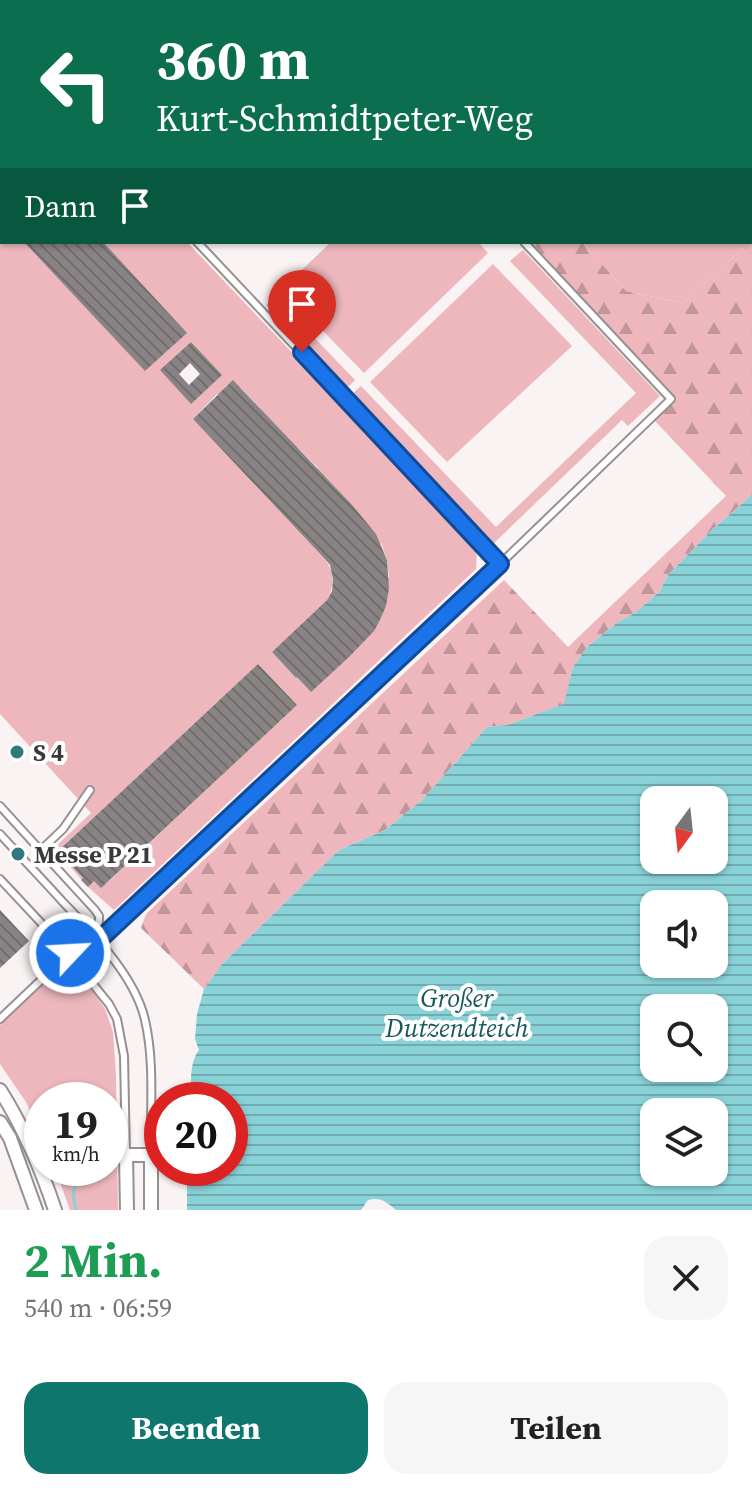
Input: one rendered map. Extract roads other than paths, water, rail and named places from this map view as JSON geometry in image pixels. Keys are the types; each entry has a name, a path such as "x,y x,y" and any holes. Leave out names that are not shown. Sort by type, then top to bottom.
{"street":[{"path":"0,1090 18,1118 55,1210"},
{"path":"0,1122 10,1138 36,1210"},
{"path":"127,1186 127,1210"},
{"path":"151,1186 151,1210"}],"lane":[{"path":"199,244 500,564"},
{"path":"98,941 671,399 526,244"},
{"path":"41,850 63,829 90,790"},
{"path":"0,806 99,916 98,941"},
{"path":"0,834 98,941 130,985 144,1016 150,1052 150,1082"},
{"path":"0,879 59,942 109,1004 119,1026 125,1082"},
{"path":"0,1019 69,957 71,948 78,941 98,941"}],"water":[{"name":"Großer Dutzendteich","path":"752,495 752,1210 396,1210 376,1199 368,1200 361,1210 187,1210 187,1186 248,1186 248,1082 191,1082 192,1067 199,1050 195,1039 197,1014 204,989 222,964 339,850 385,830 422,800 487,727 507,725 564,704 573,667 587,647 660,591 668,575"}],"waterway":[{"path":"75,1186 73,1194 76,1210"}],"place":[{"name":"S 4","path":"17,752"},
{"name":"Messe P 21","path":"18,854"}]}
